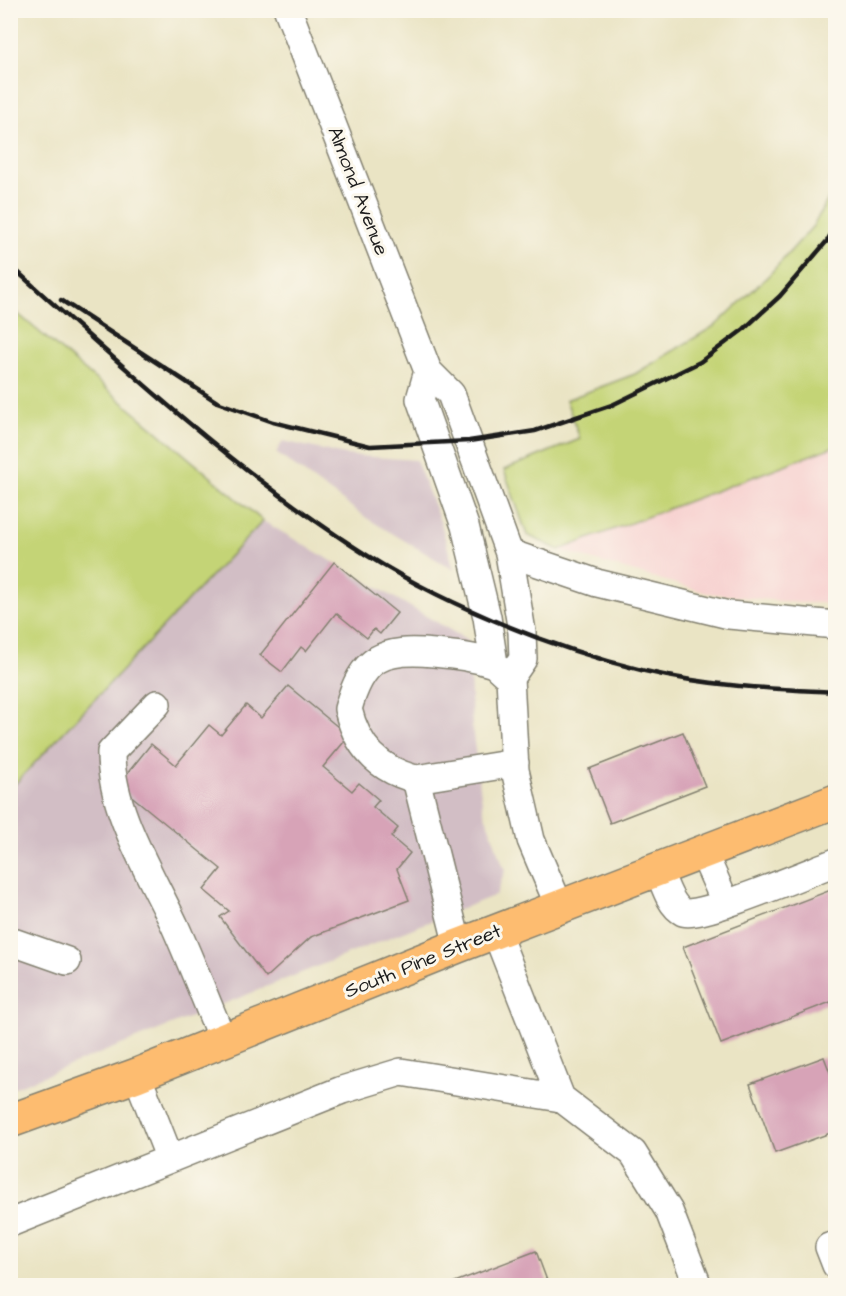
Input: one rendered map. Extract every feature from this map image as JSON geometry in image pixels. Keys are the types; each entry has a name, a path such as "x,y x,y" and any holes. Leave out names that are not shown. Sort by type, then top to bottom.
{"main road":[{"name":"South Pine Street","path":"10,1121 137,1076 458,946 836,801"}],"street":[{"name":"Almond Avenue","path":"288,10 428,371 451,394 509,553 522,632 523,659 502,671"},
{"name":"Almond Avenue","path":"428,371 420,399 465,526 502,671 515,763 531,840 560,908"},
{"path":"509,553 597,583 729,615 836,625"},
{"path":"502,671 471,656 404,650 376,659 360,677 348,709 358,736 379,764 394,774 416,779 515,763"},
{"path":"157,704 111,752 111,774 123,814 177,930 223,1041"},
{"path":"416,779 458,946"},
{"path":"703,852 726,904"},
{"path":"658,869 675,907 685,914 726,904 836,862"},
{"path":"496,932 561,1098"},
{"path":"10,941 67,961"},
{"path":"10,1223 342,1090 401,1072 561,1098 633,1153 669,1212 699,1286"},
{"path":"137,1076 170,1159"},
{"path":"836,1245 829,1247 836,1265"}],"shaded area":[{"path":"283,441 345,455 416,460 441,524 454,570 368,519 276,453"},
{"path":"835,446 835,603 798,603 707,593 559,550"},
{"path":"263,521 469,641 472,727 483,809 505,871 496,895 11,1089 10,788"}],"green space":[{"path":"835,187 835,446 559,550 527,535 504,470 580,439 566,400 635,374 716,325 769,275 813,226"},
{"path":"11,308 263,521 11,788"}],"building":[{"path":"334,562 397,613 380,634 374,629 367,638 336,613 306,651 301,647 282,672 260,655"},
{"path":"288,686 349,736 323,767 352,791 359,783 379,800 373,807 398,828 391,837 410,853 397,869 409,900 311,937 266,978 220,917 229,911 204,890 221,869 118,785 151,744 176,765 209,725 221,735 246,705 261,718"},
{"path":"683,732 705,786 610,823 589,769"},
{"path":"836,888 836,1000 721,1044 683,947"},
{"path":"824,1057 836,1088 836,1131 775,1153 750,1084"},
{"path":"536,1251 549,1286 447,1286 447,1285"}],"railway":[{"path":"61,300 217,402 273,422 370,446 469,441 535,431 612,405 700,362 744,329 780,296 827,241 836,226"},
{"path":"10,265 175,411 261,481 351,545 419,585 531,635 645,671 716,683 836,692"}]}
